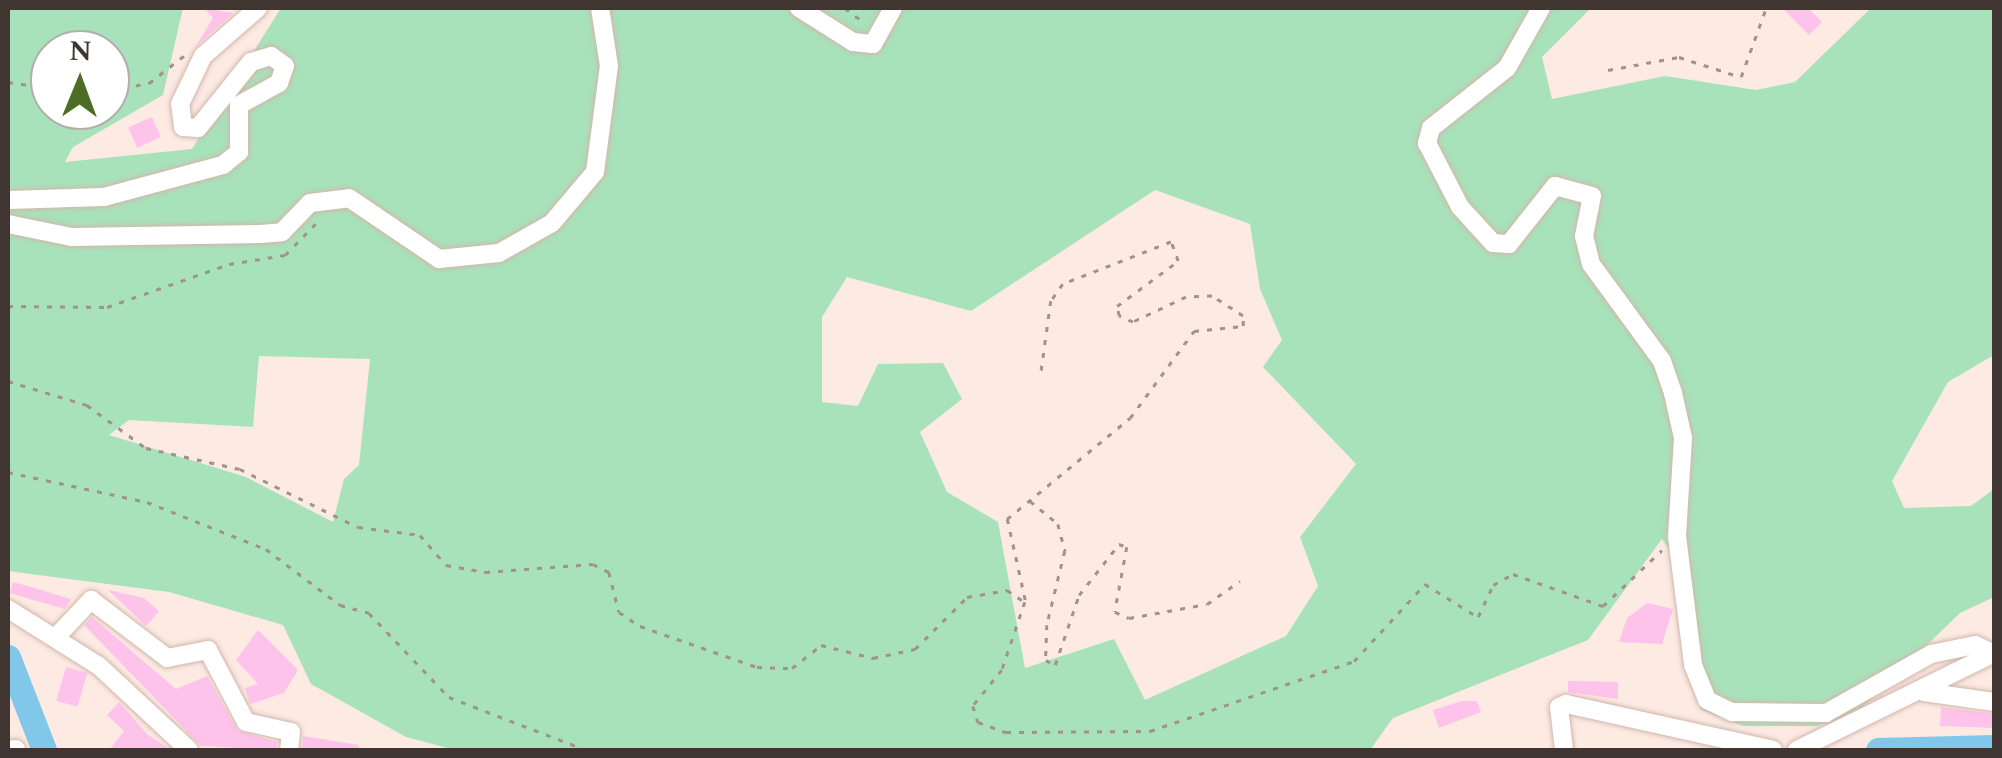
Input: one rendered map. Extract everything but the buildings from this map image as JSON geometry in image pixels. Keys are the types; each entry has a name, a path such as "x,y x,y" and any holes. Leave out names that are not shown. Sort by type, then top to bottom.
{"street":[{"path":"8,200 104,197 223,165 239,152 239,104 279,83 285,66 262,56 221,90 198,128 183,127 180,104 203,56 258,8"},
{"path":"8,224 72,237 260,234 282,232 310,204 333,200 366,204 448,262 499,253 552,223 584,194 604,139 609,66 600,8"},
{"path":"798,8 853,42 882,37 893,8"},
{"path":"1542,8 1507,68 1431,128 1430,153 1475,230 1493,243 1508,244 1555,186 1592,196 1584,236 1591,264 1662,361 1674,392 1684,438 1677,536 1695,674 1707,700 1732,712 1826,713 1931,654 1975,645 1993,653"},
{"path":"56,636 91,600 168,658 208,650 246,722 291,732 290,750"},
{"path":"8,609 56,636 188,750"},
{"path":"1797,750 1837,744 1993,653"},
{"path":"1924,692 1994,702"},
{"path":"1564,750 1559,707 1566,704 1773,750"}],"path":[{"path":"845,8 882,37"},
{"path":"1608,70 1679,57 1741,76 1766,8"},
{"path":"130,86 149,83 183,54 203,56"},
{"path":"8,306 108,307 229,264 285,255 333,200"},
{"path":"1041,372 1051,302 1064,284 1171,242 1178,260 1118,306 1119,316 1133,322 1186,297 1212,296 1243,316 1243,326 1194,331 1130,418 1007,519 1025,602 1002,670 973,706 978,722 1066,736 1150,731 1354,662 1425,584 1478,618 1493,585 1513,574 1603,606 1677,536"},
{"path":"8,382 87,404 146,448 240,469 358,527 420,535 446,565 485,572 593,564 610,572 620,612 640,626 757,667 792,668 820,645 872,658 916,649 967,597 1006,590 1025,602"},
{"path":"8,472 147,502 266,550 340,605 369,613 449,697 586,750"},
{"path":"1029,500 1058,524 1066,551 1047,625 1046,660 1055,665 1079,595 1119,544 1127,547 1114,612 1129,618 1207,604 1240,580"}],"green space":[{"path":"8,8 183,8 163,95 130,114 130,30 30,30 30,130 102,130 73,147 65,162 192,149 281,8 1591,8 1542,57 1552,99 1665,76 1756,90 1795,82 1871,8 1994,8 1994,355 1948,382 1892,481 1904,508 1971,506 1994,489 1994,597 1960,613 1859,711 1817,726 1743,726 1701,710 1687,676 1688,577 1662,539 1588,640 1393,718 1370,750 455,750 406,737 311,684 283,625 169,592 8,571","holes":["1155,190 1250,224 1260,289 1282,340 1263,367 1356,464 1300,537 1318,586 1286,636 1145,700 1114,639 1025,668 998,522 947,492 920,432 962,399 943,363 878,364 858,406 822,402 822,317 847,277 971,311","259,356 370,359 359,465 344,479 333,522 246,477 109,435 129,420 253,427"]}],"waterway":[{"path":"8,657 44,750"},
{"path":"1878,750 1994,747"}]}
